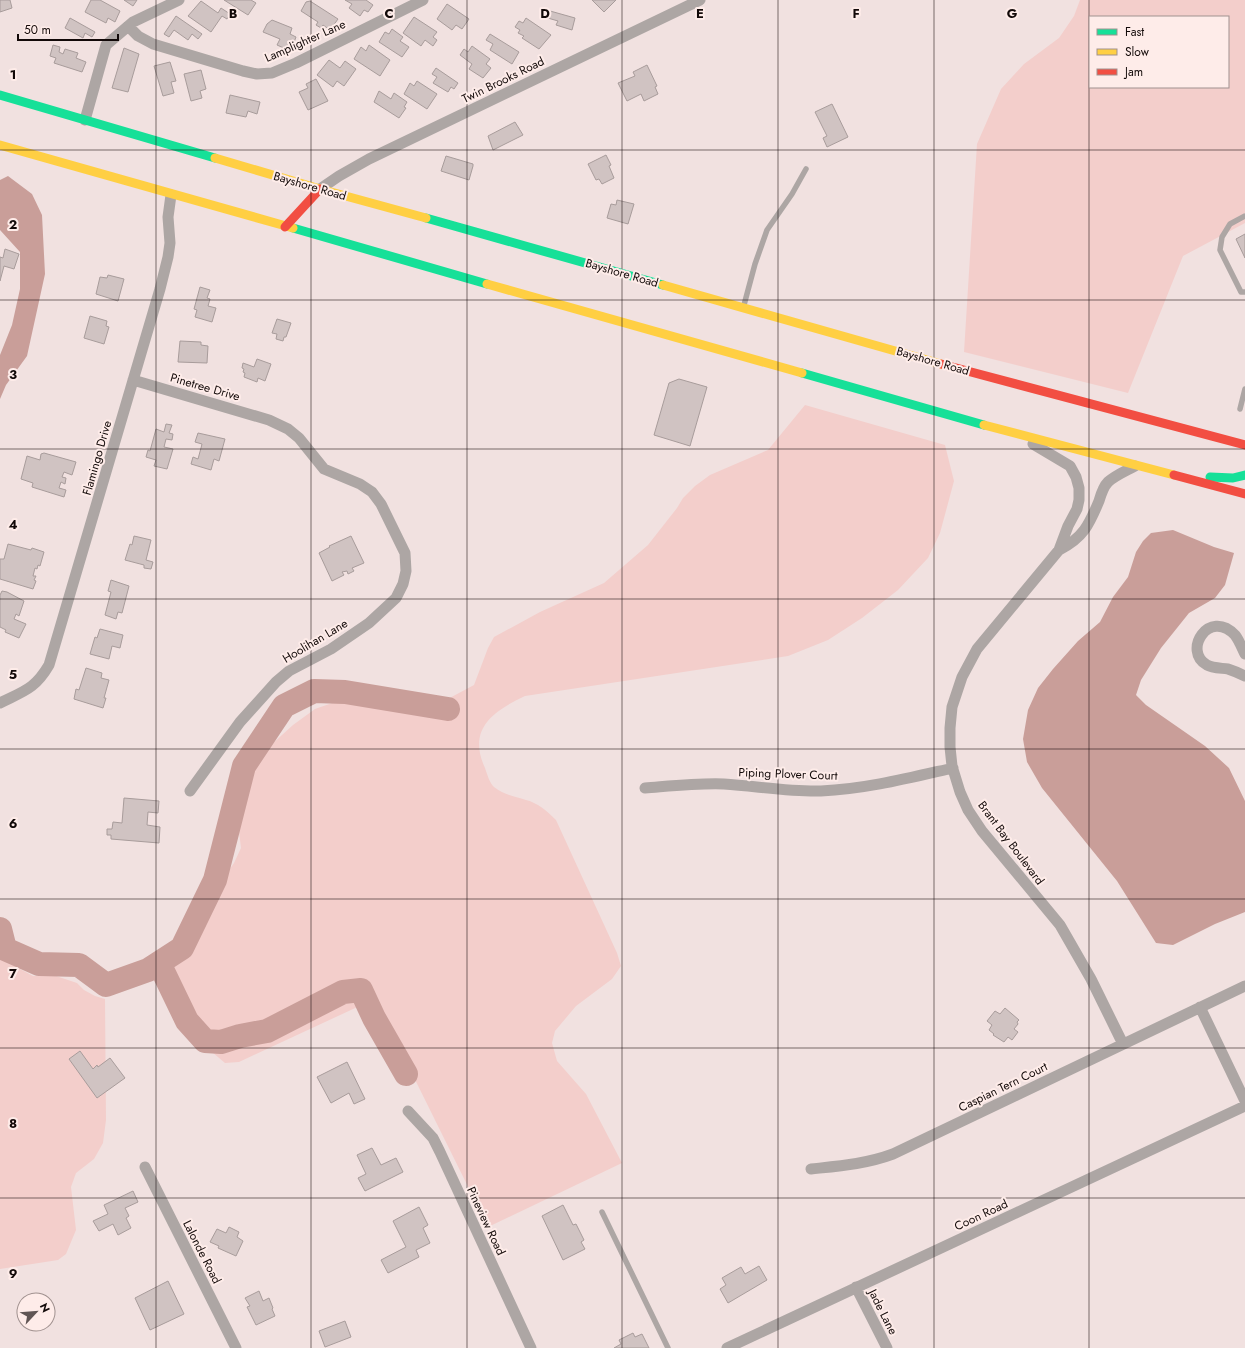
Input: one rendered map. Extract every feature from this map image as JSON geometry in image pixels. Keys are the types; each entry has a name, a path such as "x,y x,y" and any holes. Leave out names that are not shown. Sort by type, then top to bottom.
{"main road":[{"name":"Bayshore Road","path":"0,96 320,189 475,231 969,372 1245,445"},
{"path":"0,145 171,195 638,326 1018,435 1245,494"},
{"path":"285,227 320,189"},
{"path":"1141,468 1172,468 1214,478 1232,478 1245,475"}],"street":[{"path":"84,120 106,45 132,22 179,0"},
{"name":"Lamplighter Lane","path":"128,26 138,36 153,44 243,72 257,74 272,73 296,63 423,0"},
{"name":"Twin Brooks Road","path":"320,189 369,159 695,1"},
{"name":"Flamingo Drive","path":"0,703 31,688 42,678 50,665 168,257 170,243 168,217 171,195"},
{"name":"Pinetree Drive","path":"133,380 269,420"},
{"name":"Hoolihan Lane","path":"190,791 240,722 276,682 289,671 331,649 369,623 396,598 403,584 406,571 404,553 381,504 372,492 360,484 324,469 299,438 288,430 269,420"},
{"name":"Brant Bay Boulevard","path":"1018,435 1070,466 1076,477 1079,488 1079,500 1077,509 1059,550 977,649 969,662 952,707 950,734 953,768 968,810 982,831 1060,925 1091,979 1122,1044"},
{"name":"Brant Bay Boulevard","path":"1059,550 1072,544 1081,536 1089,523 1103,488 1116,476 1141,468"},
{"path":"1245,654 1236,636 1228,629 1221,626 1215,626 1205,631 1198,639 1197,652 1200,659 1206,665 1236,671 1245,676"},
{"name":"Piping Plover Court","path":"645,788 716,784 790,790 840,790 862,788 953,768"},
{"name":"Caspian Tern Court","path":"811,1169 862,1163 893,1154 1245,986"},
{"path":"1200,1007 1245,1101"},
{"name":"Coon Road","path":"727,1348 1245,1106"},
{"name":"Pineview Road","path":"408,1111 433,1138 531,1348"},
{"name":"Lalonde Road","path":"145,1167 236,1348"},
{"name":"Jade Lane","path":"856,1287 887,1348"}],"lane":[{"path":"743,307 755,264 767,230 792,194 806,169"},
{"path":"1245,216 1230,224 1222,237 1220,250 1241,292 1245,292"},
{"path":"1240,409 1245,389"},
{"path":"602,1212 668,1348"}],"shaded area":[{"path":"1080,0 1245,0 1245,223 1183,256 1128,393 964,352 977,144 1001,89 1024,64 1059,38 1074,16"},
{"path":"8,176 32,194 42,215 45,274 27,356 6,385 0,399 0,355 12,325 20,289 20,252 0,230 0,180"},
{"path":"805,405 945,445 954,481 940,533 928,558 898,590 862,618 828,640 788,656 525,696 503,708 494,715 486,723 481,732 479,742 480,754 493,786 505,794 530,801 538,805 556,820 617,953 621,966 612,979 576,1006 555,1031 552,1043 557,1061 586,1094 622,1163 488,1227 382,1013 376,1005 366,1003 239,1062 225,1063 212,1052 160,965 196,918 234,863 241,848 237,816 246,788 261,754 293,725 315,709 338,701 354,700 413,715 429,709 474,685 488,648 494,637 540,612 604,583 648,545 683,498 695,486 710,475 768,450"},
{"path":"1173,530 1214,547 1234,553 1225,585 1215,598 1189,613 1161,648 1141,680 1136,695 1146,705 1205,746 1229,768 1245,801 1245,912 1215,924 1173,945 1156,943 1117,881 1042,788 1027,762 1023,739 1028,710 1038,688 1078,641 1100,622 1113,597 1128,577 1136,552 1143,541 1151,533"},
{"path":"0,958 33,976 56,976 77,983 84,990 105,999 106,1120 103,1143 94,1159 76,1173 71,1187 76,1230 66,1254 58,1260 0,1269"}],"building":[{"path":"0,0 10,0 12,8 0,12"},
{"path":"91,0 100,0 120,11 115,22 108,18 106,23 85,12"},
{"path":"124,0 137,0 133,6"},
{"path":"224,0 251,0 256,3 248,15"},
{"path":"345,0 366,0 373,5 368,12 364,10 360,16 349,8 352,4"},
{"path":"592,0 616,0 604,12"},
{"path":"201,1 218,13 221,8 230,14 227,19 222,16 211,32 188,16"},
{"path":"310,1 338,19 330,30 323,25 321,28 316,25 318,22 301,11 306,2"},
{"path":"447,4 469,19 462,29 456,25 452,30 437,19"},
{"path":"543,9 575,18 572,30 556,25 558,21 541,16"},
{"path":"176,16 202,34 198,39 192,34 188,40 174,30 169,37 164,34"},
{"path":"414,17 437,32 433,37 437,40 433,46 425,40 421,46 403,33"},
{"path":"70,18 95,32 92,37 85,33 83,38 65,28"},
{"path":"526,18 551,35 539,49 522,38 524,36 518,33 520,30 515,27 519,21 523,23"},
{"path":"272,20 292,28 290,34 296,37 293,45 289,43 286,49 277,45 280,39 263,32 267,24"},
{"path":"392,29 403,37 400,41 409,47 402,57 379,42 385,32 389,34"},
{"path":"490,34 519,52 512,64 490,50 493,44 486,40"},
{"path":"53,45 60,47 59,52 63,54 65,49 78,53 76,58 86,62 82,72 54,63 56,58 50,56"},
{"path":"369,45 390,60 380,76 354,59 361,47 366,51"},
{"path":"472,46 490,59 486,64 491,68 483,78 469,69 472,64 460,55 464,49 468,52"},
{"path":"124,48 139,54 128,92 112,88"},
{"path":"329,60 340,68 345,61 356,69 344,86 337,81 333,87 317,75"},
{"path":"170,62 176,81 171,82 174,93 163,96 154,66"},
{"path":"647,65 657,86 655,87 658,94 644,101 641,94 627,101 618,83 635,76 633,72"},
{"path":"436,68 458,83 454,89 451,87 448,92 433,83 437,77 432,74"},
{"path":"201,70 206,89 200,91 202,98 191,101 184,74"},
{"path":"316,79 328,101 308,110 299,92 308,88 306,84"},
{"path":"417,81 437,94 427,109 404,94 410,83 414,86"},
{"path":"379,91 391,99 394,93 407,102 404,107 406,108 399,118 374,102"},
{"path":"230,95 260,102 257,114 248,111 246,117 226,113"},
{"path":"832,104 848,137 827,147 823,138 827,136 815,112"},
{"path":"515,122 523,135 493,150 488,136"},
{"path":"606,155 611,165 609,166 614,178 602,184 599,179 596,180 588,164"},
{"path":"446,156 473,164 469,180 441,171"},
{"path":"617,200 634,204 628,224 607,218 611,204 616,205"},
{"path":"1245,234 1245,258 1236,239"},
{"path":"5,249 19,254 14,269 4,266 0,281 0,257 3,258"},
{"path":"108,275 124,279 118,301 96,294 100,277 107,278"},
{"path":"200,287 210,290 207,298 210,299 208,306 216,308 212,322 195,317 197,310 194,309"},
{"path":"90,316 107,321 106,326 109,327 104,344 84,338"},
{"path":"277,319 291,323 283,341 276,339 277,334 272,333"},
{"path":"180,341 201,342 201,345 208,346 207,363 178,362"},
{"path":"257,359 271,364 265,381 258,378 257,382 244,377 245,373 243,372 244,369 242,368 243,363 254,367"},
{"path":"679,379 707,387 690,446 654,435 669,383"},
{"path":"166,424 172,425 169,433 173,434 172,440 166,439 164,447 173,449 167,469 154,466 156,460 146,457 148,450 150,451 156,429 164,432"},
{"path":"198,433 225,439 219,461 214,459 211,470 191,464 193,457 198,459 202,444 195,442"},
{"path":"44,453 76,462 72,475 64,472 62,477 66,478 65,484 61,482 59,488 66,490 64,497 32,487 33,483 21,479 27,456 40,460 41,454"},
{"path":"134,536 151,540 146,560 153,562 151,569 144,568 144,565 125,560 130,544 132,545"},
{"path":"351,536 364,563 352,568 354,571 348,574 347,571 342,572 344,575 332,581 319,553 330,547 329,546"},
{"path":"8,544 31,550 32,548 44,552 40,566 38,565 37,569 35,568 33,576 36,576 34,580 36,581 33,589 0,579 0,559 4,559"},
{"path":"111,580 129,586 122,613 118,612 116,619 105,615 111,592 108,591"},
{"path":"2,591 24,601 19,616 16,614 14,619 26,624 19,638 5,632 6,630 0,627 0,595"},
{"path":"100,629 123,635 120,648 112,646 109,659 90,654 95,637 97,638"},
{"path":"86,668 102,673 101,678 109,680 103,708 74,699 76,689 79,690"},
{"path":"124,798 159,801 158,813 148,812 147,825 160,827 159,843 111,839 111,835 107,835 107,829 112,829 113,822 122,823"},
{"path":"1005,1008 1019,1020 1014,1029 1018,1032 1012,1040 1008,1037 1004,1042 993,1035 994,1034 989,1030 992,1025 987,1021 995,1011 1000,1014"},
{"path":"80,1051 93,1069 110,1058 125,1078 97,1098 69,1059"},
{"path":"347,1062 365,1099 354,1104 349,1093 331,1103 317,1077"},
{"path":"372,1148 381,1165 396,1158 403,1172 365,1191 358,1178 366,1174 357,1155"},
{"path":"133,1191 138,1202 125,1208 129,1216 126,1218 131,1228 118,1235 113,1224 99,1231 93,1221 108,1214 104,1205"},
{"path":"563,1205 573,1225 576,1224 584,1240 581,1242 585,1249 563,1260 542,1216"},
{"path":"419,1207 428,1225 423,1228 430,1243 416,1250 419,1257 388,1273 381,1260 406,1247 393,1221"},
{"path":"229,1227 239,1232 237,1237 243,1241 236,1256 218,1248 219,1246 210,1242 217,1229 226,1233"},
{"path":"759,1266 767,1280 728,1303 720,1289 726,1285 722,1278 741,1267 745,1274"},
{"path":"168,1281 184,1314 150,1330 135,1298"},
{"path":"259,1291 263,1301 269,1298 275,1316 256,1325 247,1307 250,1306 245,1298"},
{"path":"345,1321 351,1337 325,1347 319,1331"},
{"path":"633,1333 635,1337 642,1334 649,1348 614,1348 621,1344 619,1340"}],"waterway":[{"path":"0,929 5,949 39,964 79,965 106,985 148,970 182,948 215,880 244,766 284,706 314,691 345,692 448,709"},
{"path":"159,963 187,1021 205,1041 221,1042 240,1036 267,1031 343,992 361,990 374,1018 406,1074"}],"traffic: fast":[{"path":"0,95 215,158"},
{"path":"426,218 663,285"},
{"path":"293,228 487,284"},
{"path":"802,373 984,425"},
{"path":"1210,477 1233,478 1245,475"}],"traffic: slow":[{"path":"0,145 293,228"},
{"path":"215,158 426,218"},
{"path":"487,284 802,373"},
{"path":"663,285 941,364"},
{"path":"984,425 1174,475"}],"traffic: jam":[{"path":"285,227 320,189"},
{"path":"941,364 1245,445"},
{"path":"1174,475 1245,494"}]}
